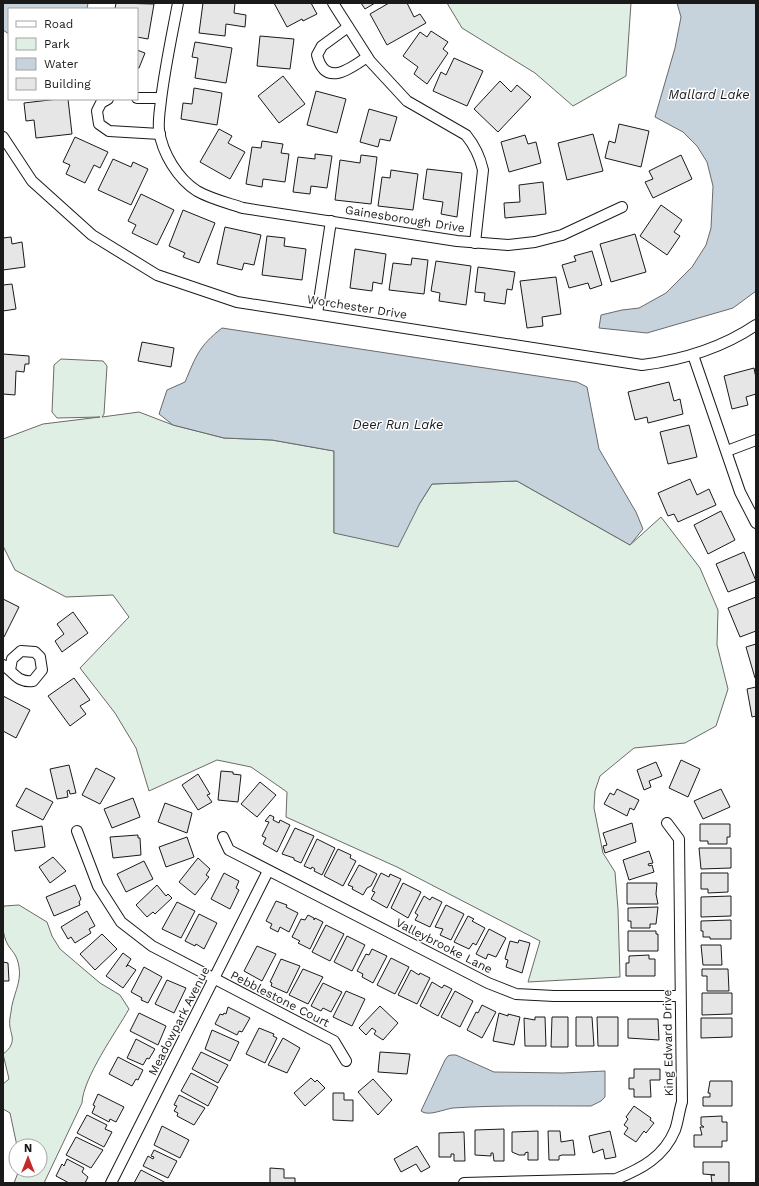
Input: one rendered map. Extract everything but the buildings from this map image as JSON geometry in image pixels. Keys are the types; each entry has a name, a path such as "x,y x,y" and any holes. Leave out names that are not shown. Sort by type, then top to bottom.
{"street":[{"name":"Gainesborough Drive","path":"178,3 161,98 160,134 164,149 171,164 183,179 197,190 211,198 243,208 475,243 508,245 535,242 562,235 622,207"},
{"path":"333,3 367,57 407,101 466,135 473,143 481,159 483,170 475,243"},
{"path":"348,27 322,46 317,55 320,66 328,73 339,74 355,66 367,57"},
{"path":"138,98 161,98"},
{"path":"106,100 101,103 97,111 99,124 109,131 160,134"},
{"name":"Worchester Drive","path":"3,137 32,181 92,235 157,275 237,302 642,365 672,361 693,355 723,343 756,324"},
{"name":"Gainesborough Drive","path":"317,314 331,221"},
{"path":"693,355 740,492 756,523"},
{"path":"727,451 756,440"},
{"name":"King Edward Drive","path":"464,1183 616,1180 639,1170 653,1160 675,1130 682,1102 679,839 667,824"},
{"name":"Pebblestone Court","path":"77,830 98,886 121,922 152,946 214,980 334,1041 346,1061"},
{"name":"Valleybrooke Lane","path":"223,837 229,850 268,871 488,983 516,994 554,996 680,996"},
{"name":"Meadowpark Avenue","path":"111,1183 268,871"}],"green space":[{"path":"447,3 631,3 626,76 573,106 535,73 462,28"},
{"path":"61,359 103,361 107,366 104,414 102,417 139,412 173,425 224,438 272,440 334,451 334,533 420,503 432,484 517,481 630,545 661,517 700,568 718,610 717,645 728,689 716,726 685,743 634,748 600,776 595,791 594,808 603,853 615,872 618,909 620,977 528,982 540,941 397,867 286,817 287,792 251,767 217,760 149,791 136,748 115,713 80,668 129,617 113,595 66,597 15,570 3,546 3,439 43,424 100,417 57,418 52,412 54,365"},
{"path":"19,905 47,922 52,936 60,949 100,983 120,995 129,1009 94,1068 88,1081 82,1103 48,1175 48,1138 15,1138 10,1113 3,1109 3,1084 9,1079 3,1054 9,1049 12,1043 10,1020 20,973 16,957 4,936 4,906"},
{"path":"16,1178 46,1178 44,1183 14,1183"}],"water":[{"path":"3,3 88,3 87,8 8,8 8,33 3,30"},
{"name":"Mallard Lake","path":"677,3 756,3 756,291 733,308 647,333 599,328 601,315 639,308 666,293 692,267 706,245 711,228 713,186 707,162 697,146 683,132 655,117 675,48 681,17"},
{"name":"Deer Run Lake","path":"222,328 577,382 587,387 599,449 636,512 643,529 630,545 517,481 432,484 420,503 398,547 334,533 334,451 272,440 224,438 173,425 159,414 167,390 185,382 192,365 203,346"},
{"path":"451,1055 456,1055 494,1072 563,1073 605,1071 605,1097 601,1101 591,1106 470,1107 453,1108 432,1113 424,1113 421,1111 445,1060"}]}
